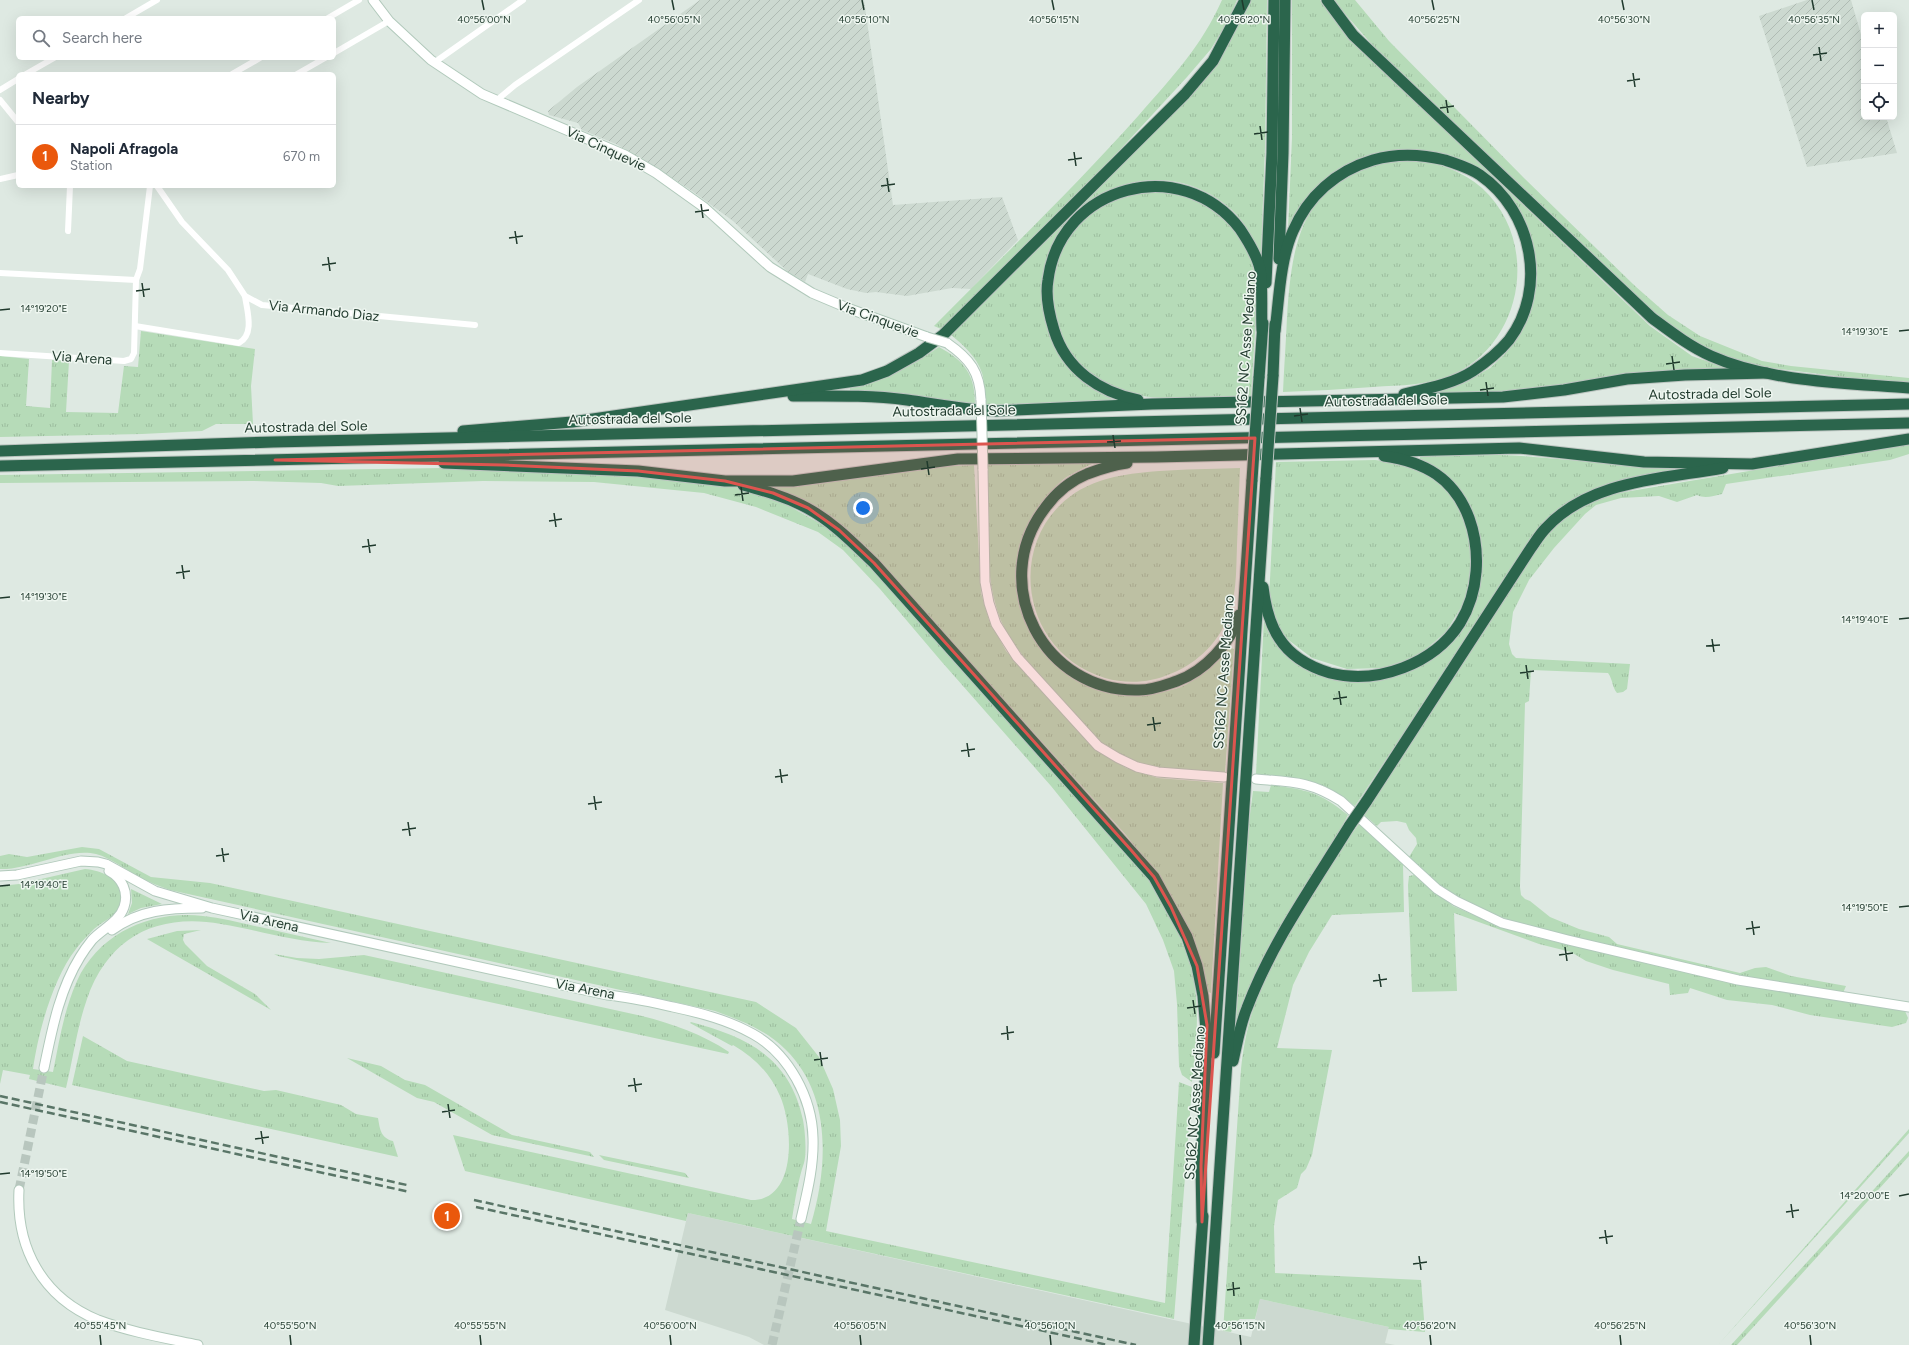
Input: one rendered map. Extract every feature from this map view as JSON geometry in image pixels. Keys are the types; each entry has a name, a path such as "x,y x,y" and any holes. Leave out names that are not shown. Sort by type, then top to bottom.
{"highway":[{"path":"353,441 572,422 862,380 887,371 919,353 944,335 1185,94 1213,61 1245,0"},
{"name":"SS162 NC Asse Mediano","path":"1209,1067 1269,241 1274,0"},
{"name":"SS162 NC Asse Mediano","path":"1230,1066 1260,559 1273,376 1283,153 1285,0"},
{"path":"1327,0 1353,35 1652,318 1681,341 1711,356 1738,366 1767,373 1838,382 1909,388"},
{"path":"1275,331 1286,251 1293,231 1304,210 1317,193 1334,178 1356,165 1384,157 1414,154 1458,164 1479,174 1499,192 1517,214 1527,240 1531,269 1529,294 1521,319 1509,340 1491,358 1471,372 1424,389 1374,399"},
{"path":"1152,404 1110,392 1082,375 1060,346 1048,310 1048,280 1055,251 1071,225 1093,205 1120,191 1149,186 1179,188 1207,199 1231,217 1249,241 1260,269 1262,330"},
{"path":"753,396 847,396 906,400 972,410 996,411 1152,404 1502,397 1564,390 1634,379 1685,374 1767,373"},
{"name":"Autostrada del Sole","path":"0,451 353,441 1909,404"},
{"path":"0,466 1909,423"},
{"path":"1208,1345 1226,1096 1230,1066 1246,1010 1280,936 1350,825 1527,554 1546,528 1584,499 1610,488 1909,439"},
{"path":"275,460 503,464 638,472 725,481 793,481 958,459 1156,457 1519,448 1644,462 1752,464"},
{"path":"1260,559 1266,608 1279,638 1298,659 1317,669 1339,675 1362,677 1390,673 1410,665 1429,654 1456,628 1460,623 1470,600 1475,580 1478,553 1474,529 1463,502 1448,482 1429,469 1405,459 1352,451"},
{"path":"1156,457 1111,466 1086,474 1066,486 1051,500 1038,517 1026,542 1022,562 1022,594 1030,620 1046,648 1066,667 1090,681 1111,688 1139,690 1160,687 1185,678 1203,666 1227,642 1236,625 1244,597"},
{"path":"725,481 773,493 808,508 839,530 874,563 1154,877 1187,937 1197,966 1207,1024 1209,1067 1201,1166 1202,1222 1194,1345"}],"street":[{"path":"129,16 157,0"},
{"path":"331,16 359,0"},
{"name":"Via Cinquevie","path":"373,0 390,21 435,62 482,94 625,155 656,173 705,208 770,267 812,293 850,309 947,343 965,358 973,367 981,386 985,582 989,603 996,624 1017,657 1098,746 1137,767 1158,772 1224,777"},
{"path":"435,62 523,0"},
{"path":"497,100 515,85 639,0"},
{"path":"336,52 390,21"},
{"path":"30,72 50,60"},
{"path":"236,72 256,60"},
{"path":"300,72 322,60"},
{"path":"0,90 16,80"},
{"path":"0,100 16,120"},
{"path":"0,179 16,175"},
{"path":"68,231 70,188"},
{"name":"Via Arena","path":"0,353 124,361 131,359 134,352 136,280 140,269 150,188"},
{"name":"Via Armando Diaz","path":"158,188 182,222 228,270 245,296 262,305 475,325"},
{"path":"0,273 136,280"},
{"path":"135,326 239,343 245,340 249,330 245,296"},
{"path":"1256,779 1306,784 1324,790 1341,801 1437,889 1456,902 1502,923 1738,980 1909,1007"},
{"name":"Via Arena","path":"0,876 17,875 77,862 106,864 155,891 212,908 600,993 635,998 715,1017 755,1035 777,1053 791,1070 804,1094 809,1108 813,1137 813,1157 801,1219"},
{"name":"Via Arena","path":"44,1068 56,1011 63,990 84,952 93,940 118,918 126,901 124,888 119,879 114,874 92,862"},
{"name":"Via Arena","path":"84,952 121,924 150,912 166,909 212,908"},
{"path":"19,1190 19,1215 24,1243 37,1270 56,1294 98,1320 135,1331 198,1345"}],"highlighted area":[{"path":"1255,438 1202,1222 1201,1166 1207,1025 1197,966 1171,907 1154,877 1131,850 874,563 839,530 808,508 773,493 725,481 638,471 503,465 275,460"}],"shaded area":[{"path":"700,0 864,0 893,205 1002,197 1018,240 971,289 952,288 907,296 876,292 866,293 847,289 808,274 805,282 787,271 733,221 659,169 616,144 582,130 578,123 549,115 548,111 577,87"},
{"path":"1807,0 1851,0 1861,35 1861,120 1887,120 1897,153 1807,167 1759,16"},
{"path":"688,1213 1251,1337 1260,1299 1389,1327 1385,1343 1395,1345 764,1345 749,1337 665,1310"}],"green space":[{"path":"1222,0 1237,0 1228,21 1211,49 1187,77 1095,177 941,329 934,326 1064,195 1139,115 1175,74 1195,47 1214,17"},
{"path":"1247,0 1267,0 1265,147 1261,253 1248,230 1237,215 1232,210 1201,190 1168,181 1135,182 1104,193 1078,212 1057,238 1045,269 1044,313 1045,322 1053,344 1061,354 1112,400 985,405 984,380 980,367 969,351 950,334 1184,98"},
{"path":"1292,0 1320,0 1335,21 1448,133 1650,326 1692,356 1724,367 1724,369 1685,369 1527,390 1466,394 1440,393 1440,390 1469,380 1490,368 1504,355 1520,329 1530,307 1526,230 1474,168 1384,152 1356,160 1335,172 1317,186 1305,201 1288,230 1292,138"},
{"path":"1333,0 1355,0 1389,41 1524,178 1635,286 1668,315 1700,336 1762,361 1791,366 1909,378 1909,385 1749,365 1700,346 1654,314 1389,64"},
{"path":"1416,159 1451,169 1467,177 1482,188 1500,210 1512,235 1517,261 1516,288 1509,315 1496,338 1478,359 1454,374 1434,381 1404,385 1283,392 1291,272 1301,231 1310,212 1323,196 1339,181 1360,170 1375,163 1384,161"},
{"path":"1139,191 1185,194 1215,210 1239,235 1250,256 1256,278 1257,301 1251,397 1180,399 1127,393 1112,387 1090,374 1072,356 1060,334 1054,311 1052,287 1057,263 1067,240 1096,207"},
{"path":"141,331 255,349 251,386 253,424 216,424 202,431 142,434 0,437 0,356 29,359 26,406 50,408 52,360 69,361 66,412 118,413 124,366 138,367"},
{"path":"939,347 956,358 967,370 973,385 975,404 850,392 850,388 896,371"},
{"path":"1909,444 1909,454 1890,460 1726,484 1722,494 1712,496 1703,497 1697,495 1677,502 1659,496 1621,498 1596,505 1585,514 1554,548 1529,580 1513,612 1509,644 1512,654 1516,658 1630,664 1627,689 1623,692 1617,693 1608,673 1531,670 1529,701 1525,703 1521,895 1550,917 1579,929 1609,937 1617,944 1740,973 1755,968 1766,967 1791,976 1846,986 1843,993 1718,973 1559,935 1515,922 1477,908 1454,896 1436,883 1409,857 1417,844 1416,838 1409,830 1406,823 1397,821 1381,822 1377,826 1363,814 1540,542 1570,514 1607,495"},
{"path":"1499,455 1636,466 1682,468 1683,470 1566,505 1449,665 1355,806 1330,790 1308,781 1256,774 1264,618 1276,641 1289,658 1376,679 1451,639 1481,571 1465,499 1454,482 1441,471 1420,460 1420,456"},
{"path":"1375,460 1400,463 1425,471 1443,485 1452,495 1468,528 1473,565 1465,601 1446,632 1418,656 1383,668 1347,669 1312,658 1282,635 1269,599 1276,462"},
{"path":"1090,462 1092,464 1064,479 1052,491 1032,520 1021,547 1017,568 1017,588 1020,608 1038,643 1052,659 1069,673 1086,683 1104,690 1123,694 1154,693 1171,690 1187,684 1203,672 1226,646 1234,649 1225,772 1181,770 1148,765 1128,758 1107,747 1098,740 1023,656 1007,633 1001,620 992,590 988,554 988,464"},
{"path":"974,465 981,593 989,620 1006,651 1093,747 1126,768 1158,778 1223,783 1211,993 1208,992 1196,950 1162,882 1126,835 869,550 844,529 820,513 766,485 949,466"},
{"path":"503,467 725,481 778,500 823,525 845,541 918,618 1144,871 1177,929 1191,965 1197,1015 1196,1049 1192,1082 1182,1075 1179,1066 1177,1004 1174,971 1163,940 1146,904 1051,786 880,589 843,550 818,532 756,507 704,493 594,482 483,481 338,486 321,483 252,481 0,483 0,475"},
{"path":"1240,468 1234,594 1230,613 1226,622 1210,647 1195,660 1179,670 1162,677 1138,682 1105,678 1073,663 1050,639 1036,611 1030,581 1034,550 1047,521 1069,497 1100,481 1132,474 1168,470"},
{"path":"1271,785 1312,793 1329,801 1348,815 1330,849 1270,944 1253,978 1238,1021 1236,1022 1249,822 1253,791 1269,792"},
{"path":"1359,824 1403,864 1404,912 1332,915 1309,952 1293,985 1277,1048 1332,1050 1312,1155 1306,1169 1301,1174 1297,1188 1278,1200 1274,1226 1275,1273 1421,1280 1425,1332 1388,1329 1389,1327 1260,1299 1255,1319 1240,1319 1234,1324 1231,1332 1223,1331 1241,1069 1249,1023 1255,1002 1263,983 1293,926 1324,875"},
{"path":"82,847 99,849 151,877 210,883 756,1002 796,1028 819,1057 833,1089 840,1120 841,1146 826,1231 1165,1303 1179,1082 1192,1087 1174,1319 688,1213 686,1221 465,1171 453,1135 751,1200 766,1197 777,1188 784,1175 788,1159 788,1125 780,1096 761,1066 748,1055 733,1045 732,1046 690,1023 691,1022 731,1035 748,1043 764,1053 777,1066 788,1081 797,1099 803,1120 805,1142 805,1159 798,1183 792,1219 811,1224 821,1179 823,1155 822,1132 818,1109 811,1087 800,1067 785,1049 770,1036 761,1031 715,1011 170,890 143,879 113,861 96,854 73,854 24,866 0,869 0,856 9,854 27,857"},
{"path":"85,869 106,875 117,884 120,889 120,904 112,916 94,929 80,944 60,975 43,1023 33,1069 53,1072 65,1015 77,981 87,964 99,950 113,938 129,928 146,921 164,917 184,915 203,916 331,943 289,938 235,926 198,921 177,922 157,926 139,934 122,945 108,959 96,977 80,1021 66,1088 29,1079 30,1075 3,1070 0,1084 0,886 19,884"},
{"path":"1414,875 1453,906 1501,927 1535,937 1740,985 1905,1011 1908,1018 1906,1023 1892,1027 1810,1015 1772,1005 1727,1000 1690,988 1688,993 1670,995 1669,984 1613,970 1586,961 1571,952 1539,944 1454,913 1457,991 1412,992 1408,885 1409,876"},
{"path":"131,889 162,904 141,908 128,914 132,903"},
{"path":"201,930 184,934 183,940 185,944 207,966 255,994 271,1010 147,939 177,931"},
{"path":"274,954 297,958 319,959 364,955 665,1022 687,1030 729,1052 728,1054"},
{"path":"83,1036 127,1061 264,1091 276,1090 341,1105 356,1114 378,1118 382,1133 386,1138 393,1141 398,1157 72,1085"},
{"path":"347,1058 381,1066 405,1080 425,1085 512,1135 590,1152 594,1157 492,1135 434,1102 417,1098"},
{"path":"1909,1129 1909,1133 1718,1345"},
{"path":"1909,1151 1909,1156 1737,1345 1731,1345"},
{"path":"599,1155 685,1173 689,1178 604,1160"}],"tunnel":[{"path":"19,1190 44,1068"},
{"path":"772,1345 801,1219"}],"railway":[{"path":"0,1096 407,1185"},
{"path":"0,1102 410,1192"},
{"path":"474,1200 1136,1345"},
{"path":"476,1207 1108,1345"}],"place":[{"name":"Napoli Afragola","path":"447,1216"}]}
